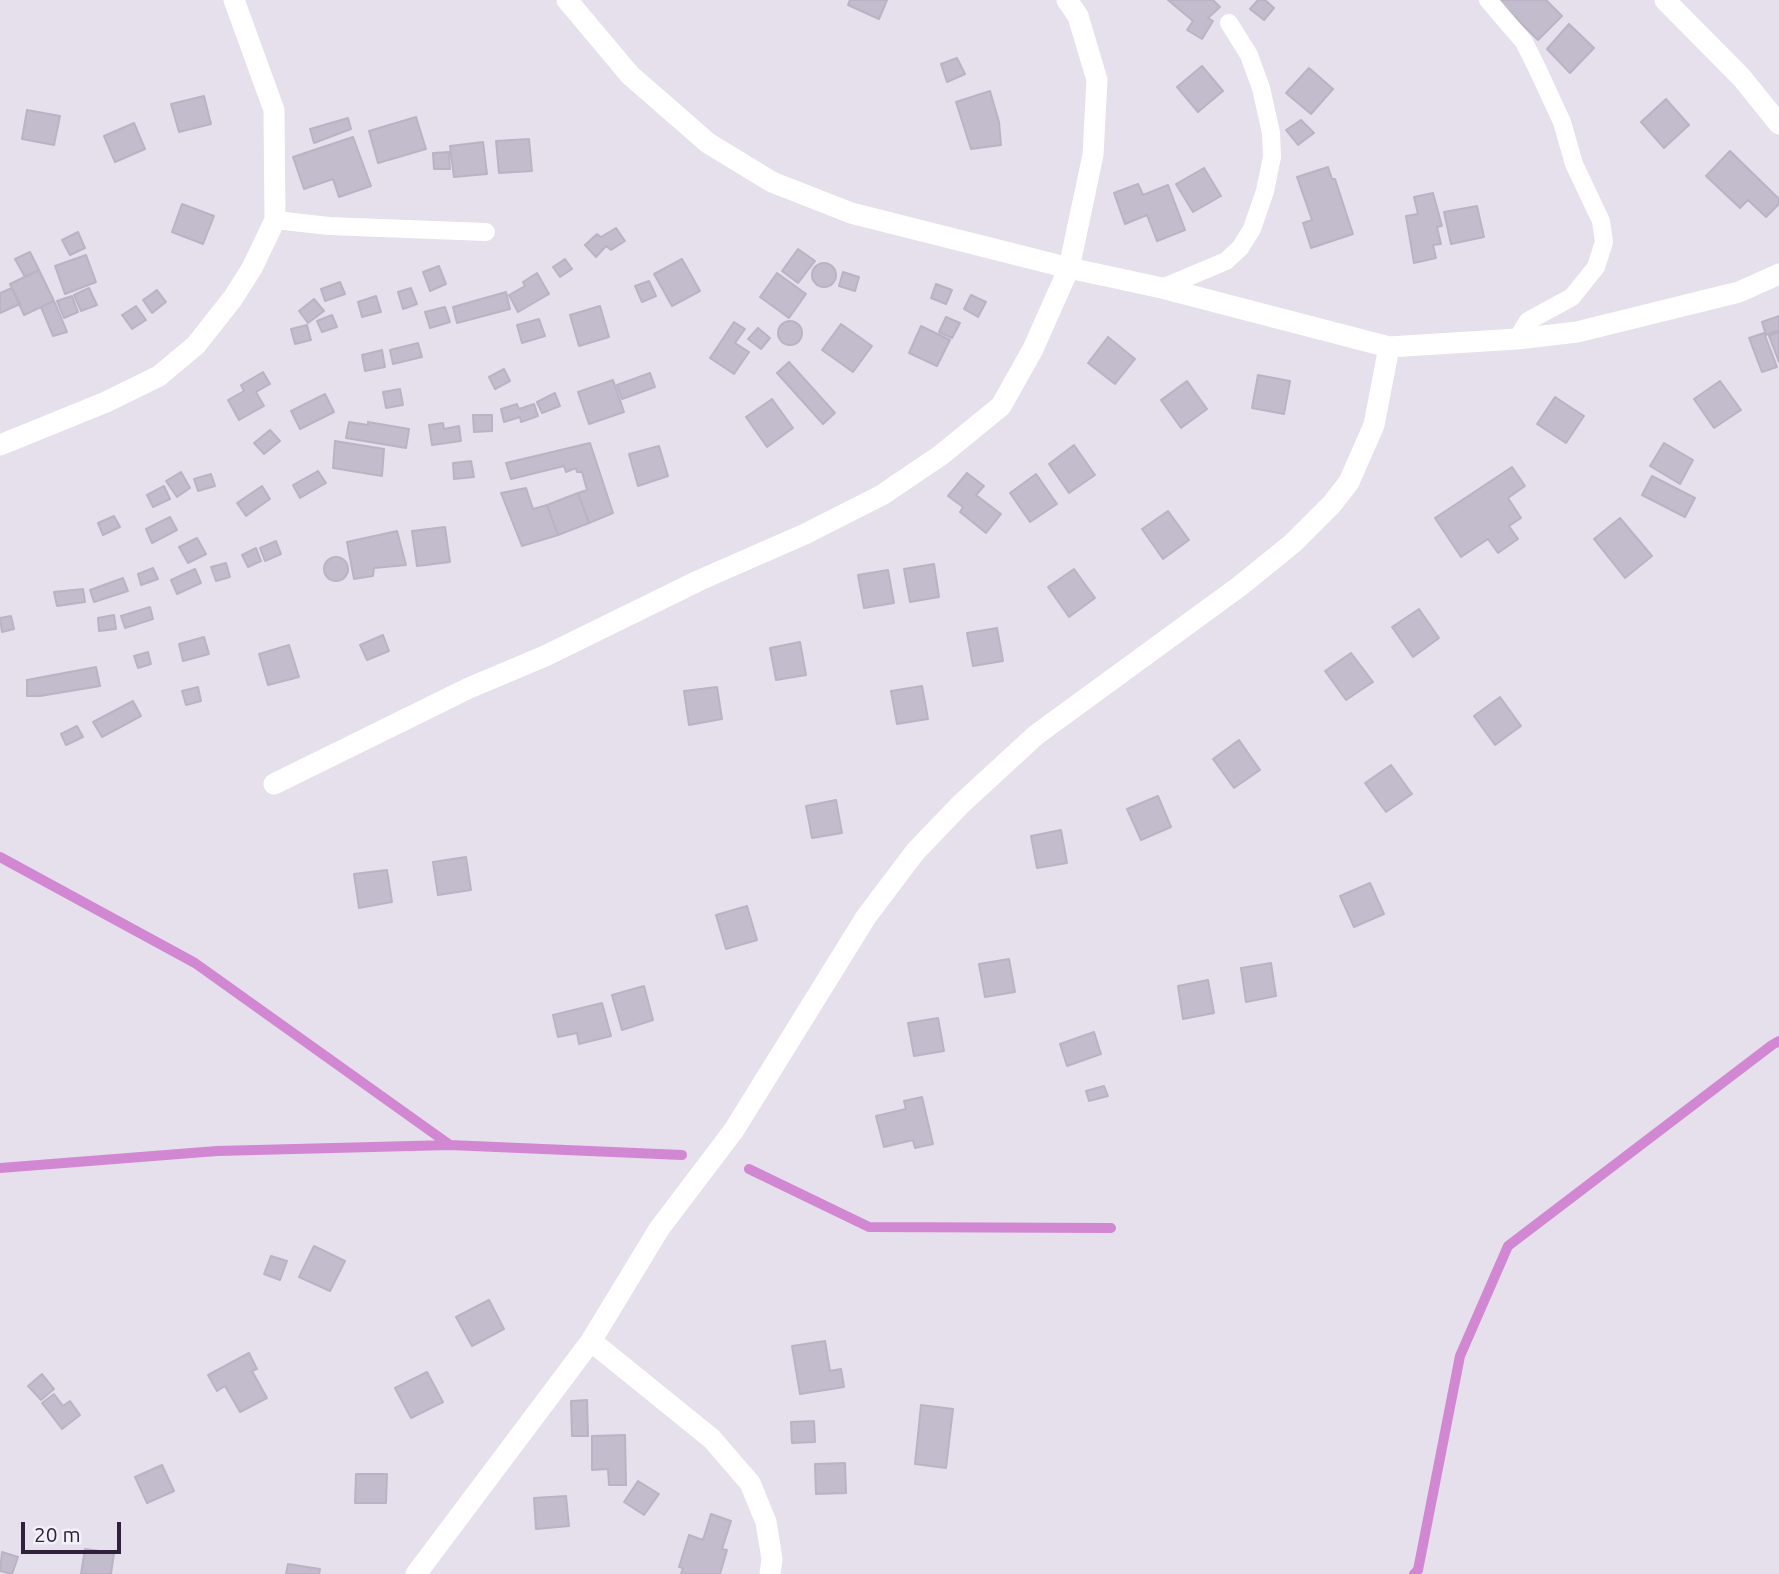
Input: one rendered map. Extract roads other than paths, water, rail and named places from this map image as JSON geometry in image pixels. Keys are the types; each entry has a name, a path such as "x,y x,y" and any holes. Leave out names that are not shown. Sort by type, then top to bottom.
{"street":[{"path":"0,445 106,402 159,376 196,345 233,298 252,268 275,220 275,110 234,0"},
{"path":"567,0 630,75 708,143 772,182 852,213 1069,268 1162,288 1389,347 1517,339 1577,332 1739,292 1779,274"},
{"path":"274,784 469,688 545,656 882,495 941,455 1001,405 1033,349 1069,268 1093,155 1097,80 1078,16 1067,0"},
{"path":"1665,0 1742,79 1779,124"},
{"path":"416,1574 591,1340 659,1229 734,1129 866,917 915,852 961,804 1036,735 1240,586 1293,543 1332,505 1349,482 1374,425 1389,347"},
{"path":"591,1340 712,1439 750,1483 765,1522 772,1559 770,1574"}],"lane":[{"path":"1488,0 1524,42 1537,68 1562,122 1574,164 1601,222 1604,242 1597,267 1572,297 1528,321 1517,339"},
{"path":"1162,288 1226,261 1240,248 1252,229 1265,191 1272,158 1271,133 1261,88 1249,55 1229,23"},
{"path":"275,220 405,231 486,232"}],"waterway":[{"path":"0,857 195,963 450,1145 682,1155"},
{"path":"1414,1574 1418,1570 1460,1356 1508,1246 1779,1041"},
{"path":"0,1168 217,1151 450,1145"},
{"path":"749,1169 869,1227 1111,1228"}]}
